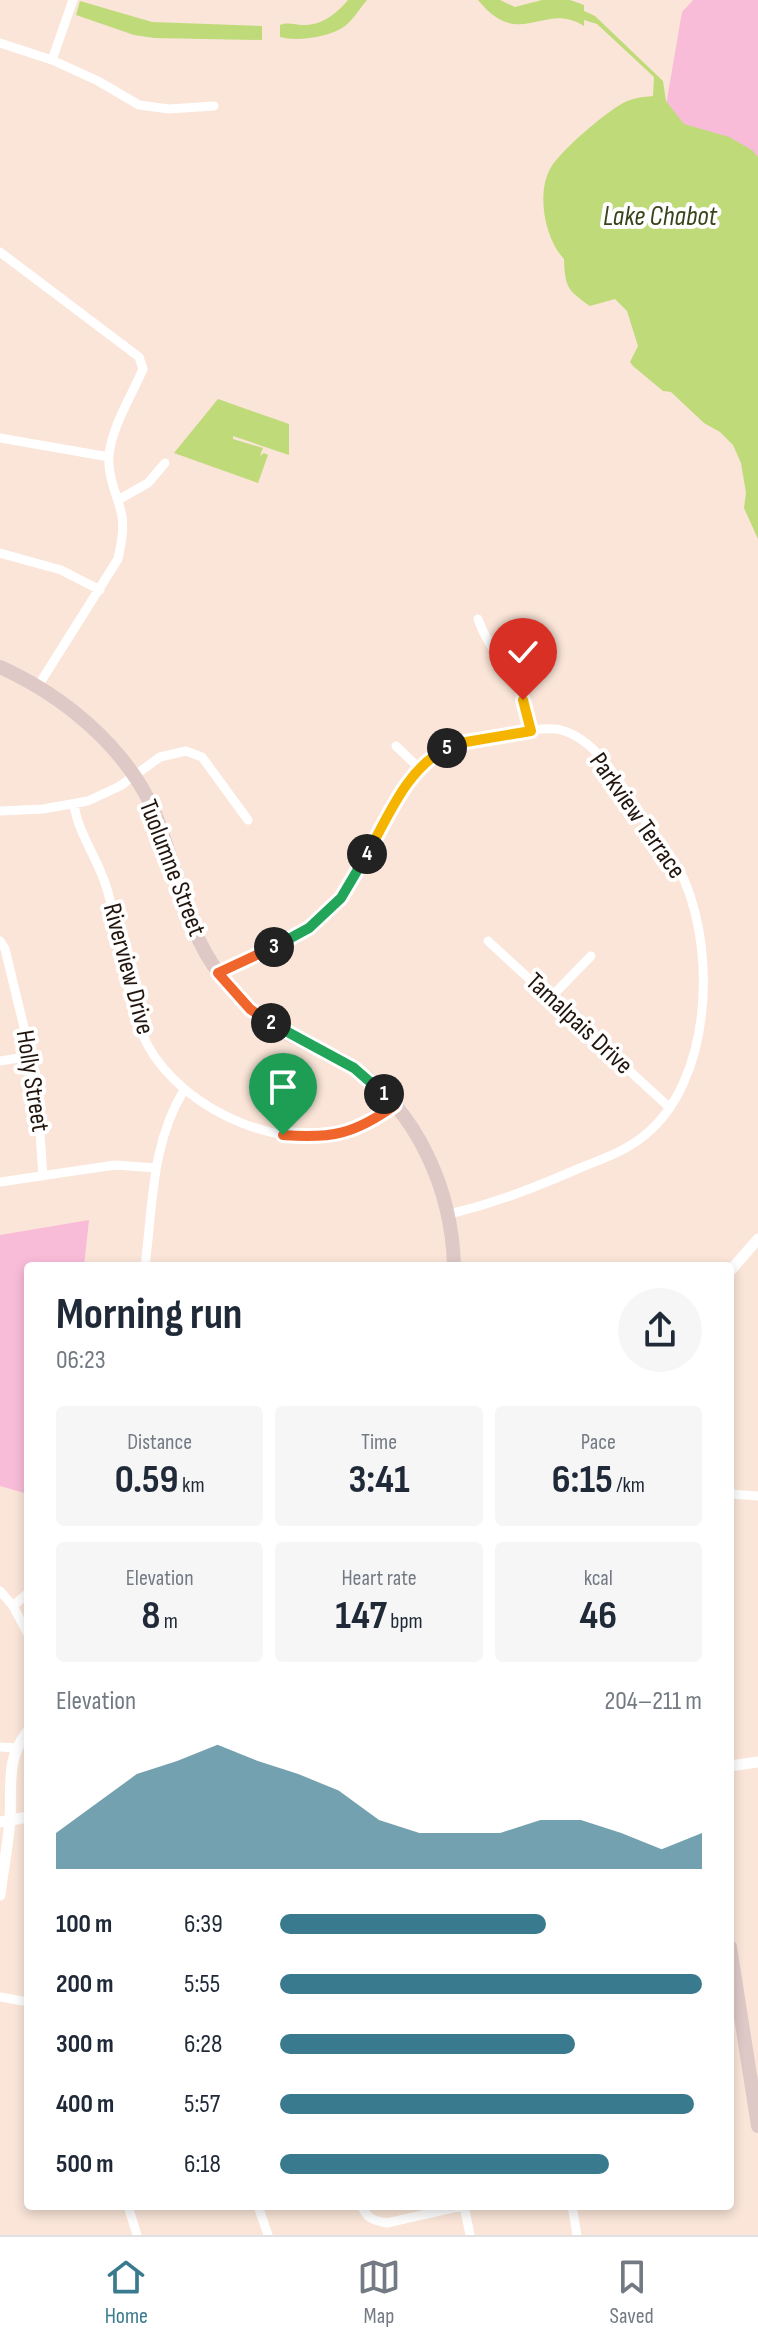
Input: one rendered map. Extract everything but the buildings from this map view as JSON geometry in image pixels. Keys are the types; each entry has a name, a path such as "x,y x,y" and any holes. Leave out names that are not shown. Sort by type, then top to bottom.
{"main road":[{"name":"Tuolumne Street","path":"0,667 38,686 90,726 134,777 152,808 191,922 218,973 250,1009 283,1032 354,1068 409,1121 434,1169 449,1214 454,1262"},
{"path":"734,1973 758,2126"}],"street":[{"path":"52,60 73,0"},
{"path":"0,43 52,60 98,81 139,105 169,109 214,106"},
{"path":"0,252 139,357 143,364 117,428 109,457 122,518 122,544 118,559 38,686"},
{"path":"0,438 109,457"},
{"path":"118,500 148,483 165,463"},
{"path":"0,553 61,570 100,590"},
{"path":"478,619 483,635 518,690 531,731"},
{"name":"Parkview Terrace","path":"218,973 309,928 341,898 402,790 419,768 443,750 460,743 559,729 577,737 605,762 684,880 699,931 702,1013 697,1050 685,1082 670,1108 655,1126 629,1146 510,1198 449,1214"},
{"path":"396,746 419,768"},
{"path":"0,811 74,805 134,777 160,757 186,751 202,757 248,820"},
{"name":"Riverview Drive","path":"74,805 79,827 106,884 141,1032 164,1069 184,1090 248,1126 273,1134 304,1137 349,1133 395,1105"},
{"name":"Holly Street","path":"0,941 5,949 39,1093 43,1176"},
{"name":"Tamalpais Drive","path":"488,941 670,1108"},
{"path":"551,997 591,956"},
{"path":"0,1061 31,1056"},
{"path":"145,1262 156,1168 165,1126 184,1090"},
{"path":"0,1182 115,1165 156,1168"},
{"path":"734,1266 758,1239"},
{"path":"734,1494 758,1496"},
{"path":"0,1591 24,1627"},
{"path":"13,1606 24,1596"},
{"path":"0,1895 10,1771 16,1748 24,1737"},
{"path":"0,1747 16,1748"},
{"path":"734,1765 758,1762"},
{"path":"0,1997 24,2001"},
{"path":"129,2210 137,2235"},
{"path":"259,2210 268,2235"},
{"path":"364,2210 374,2221 387,2223 445,2210"},
{"path":"464,2210 470,2235"},
{"path":"573,2210 577,2235"}],"shaded area":[{"path":"693,0 758,0 758,187 690,144 665,111 682,12"},
{"path":"89,1220 84,1262 24,1262 24,1493 0,1486 0,1235"}],"water":[{"path":"348,0 367,0 351,21 339,30 313,38 280,37 280,25 308,25 321,21 333,15"},
{"name":"Lake Chabot","path":"478,0 500,0 515,7 542,0 570,0 584,5 584,11 595,16 663,81 666,101 684,124 729,137 758,157 758,539 744,508 746,493 741,463 733,445 671,392 663,391 633,366 630,362 638,346 627,311 615,299 590,306 576,296 567,282 564,259 552,240 545,217 545,181 561,154 615,108 630,100 653,96 654,77 597,24 584,20 584,26 556,18 519,24 507,22 493,15"},
{"path":"80,1 152,22 262,26 262,40 134,35 76,15"},
{"path":"218,399 289,424 289,455 233,436 233,439 263,448 260,456 264,453 268,455 258,483 174,453"}],"route":[{"path":"283,1135 304,1137 349,1133 395,1105 354,1068 283,1032 250,1009 218,973 309,928 341,898 402,790 419,768 443,750 460,743 531,731 523,700"}]}
